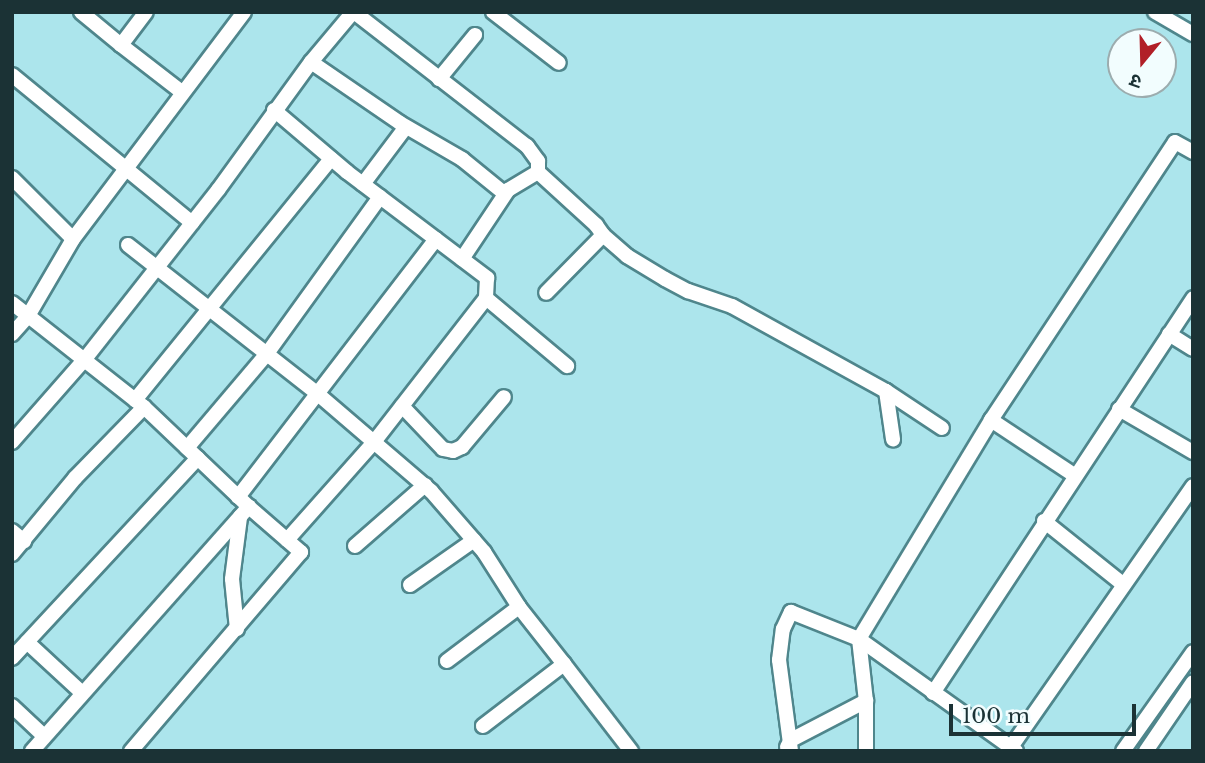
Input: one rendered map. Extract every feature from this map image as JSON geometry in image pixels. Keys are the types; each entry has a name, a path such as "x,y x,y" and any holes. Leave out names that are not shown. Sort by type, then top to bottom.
{"street":[{"path":"81,12 183,93"},
{"path":"121,45 146,12"},
{"path":"12,334 28,316 73,239 244,12"},
{"path":"12,442 85,359 192,223 311,62 354,12 527,146 538,161 538,172 627,256 677,285 732,306 886,391 942,428"},
{"path":"1154,12 1191,29"},
{"path":"501,15 559,62"},
{"path":"439,79 475,35"},
{"path":"311,62 406,127 462,159 505,194"},
{"path":"12,75 192,223"},
{"path":"274,110 331,159 487,278 486,298 374,442 287,540"},
{"path":"363,184 406,127"},
{"path":"866,751 866,701 859,639 991,420 1175,142 1193,152"},
{"path":"12,554 140,403 210,310 331,159"},
{"path":"462,259 505,194 538,172"},
{"path":"12,178 73,239"},
{"path":"12,658 193,453 380,197"},
{"path":"546,293 603,235"},
{"path":"32,751 242,507 319,395 436,239"},
{"path":"128,244 319,395 425,485 474,540 519,607 631,751"},
{"path":"486,298 567,366"},
{"path":"933,693 1193,298"},
{"path":"12,303 140,403 193,453 242,507 301,552 131,751"},
{"path":"1169,334 1193,349"},
{"path":"886,391 892,439"},
{"path":"402,406 443,449 453,451 462,447 504,397"},
{"path":"1119,409 1193,452"},
{"path":"991,420 1074,475"},
{"path":"355,546 425,485"},
{"path":"866,701 789,747 779,660 783,629 791,612 859,639 1013,749 1193,486"},
{"path":"237,629 232,579 242,507"},
{"path":"1044,522 1124,585"},
{"path":"12,531 24,541"},
{"path":"410,585 474,540"},
{"path":"447,661 519,607"},
{"path":"27,642 82,693"},
{"path":"1123,751 1193,652"},
{"path":"483,726 564,664"},
{"path":"1146,751 1193,682"},
{"path":"12,706 44,736"}]}
